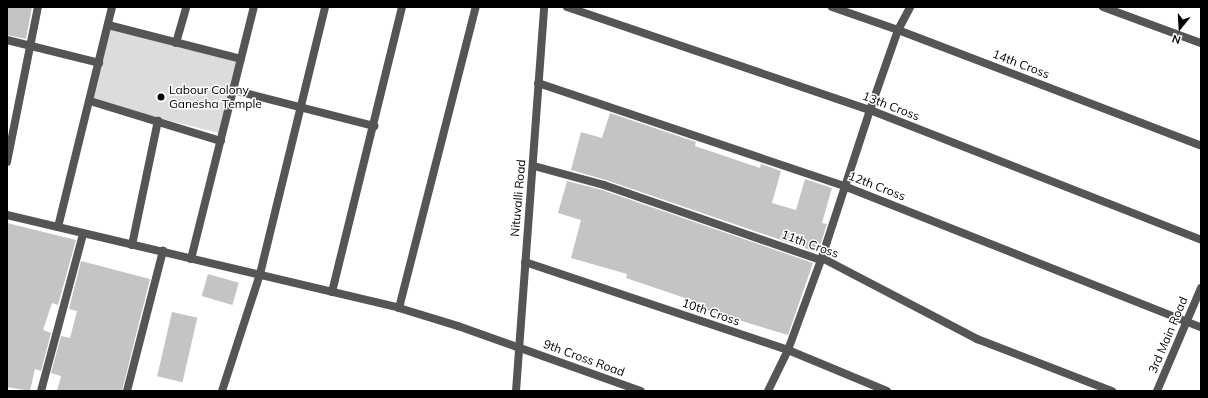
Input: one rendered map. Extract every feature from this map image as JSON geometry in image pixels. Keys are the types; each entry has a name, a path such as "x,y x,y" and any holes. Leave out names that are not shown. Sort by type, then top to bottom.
{"street":[{"path":"7,162 38,7"},
{"path":"58,227 112,7"},
{"path":"176,43 186,7"},
{"path":"191,259 254,7"},
{"path":"222,391 260,274 326,7"},
{"path":"332,292 402,7"},
{"path":"399,308 476,7"},
{"name":"Nituvalli Road","path":"516,391 525,262 534,166 538,83 544,7"},
{"name":"13th Cross","path":"567,7 870,110 1201,240"},
{"name":"14th Cross","path":"832,7 898,30 1201,146"},
{"path":"768,391 788,350 821,260 844,186 898,30 910,7"},
{"path":"1103,7 1201,43"},
{"path":"108,25 241,59"},
{"path":"7,40 99,63"},
{"name":"12th Cross","path":"538,83 844,186 1201,327"},
{"path":"233,90 374,126"},
{"path":"90,101 220,141"},
{"path":"132,245 158,121"},
{"name":"11th Cross","path":"534,166 604,185 821,260 824,259 977,338 1112,391"},
{"name":"9th Cross Road","path":"7,216 163,251 191,259 260,274 399,308 519,347 641,391"},
{"path":"41,391 83,234"},
{"path":"127,391 163,251"},
{"name":"10th Cross","path":"525,262 788,350 887,391"},
{"name":"3rd Main Road","path":"1157,391 1188,322 1201,288"}],"shaded area":[{"path":"108,25 241,58 222,134 89,101"}],"building":[{"path":"7,7 32,7 26,39 7,35"},
{"path":"610,113 696,142 695,146 760,168 761,164 781,171 772,203 796,210 805,179 832,188 822,223 827,224 819,249 817,249 816,252 606,180 571,170 581,132 602,138"},
{"path":"567,181 602,190 813,263 788,335 715,313 683,301 685,298 626,278 627,274 571,258 581,220 558,213"},
{"path":"7,223 76,240 58,305 52,303 43,330 51,333 41,371 35,369 30,391 7,387"},
{"path":"81,261 150,279 122,391 57,391 61,376 51,373 61,336 70,338 77,311 69,309"},
{"path":"208,274 239,283 232,305 202,296"},
{"path":"172,312 197,318 182,382 157,376"}],"place":[{"name":"Labour Colony Ganesha Temple","path":"161,97"}]}
